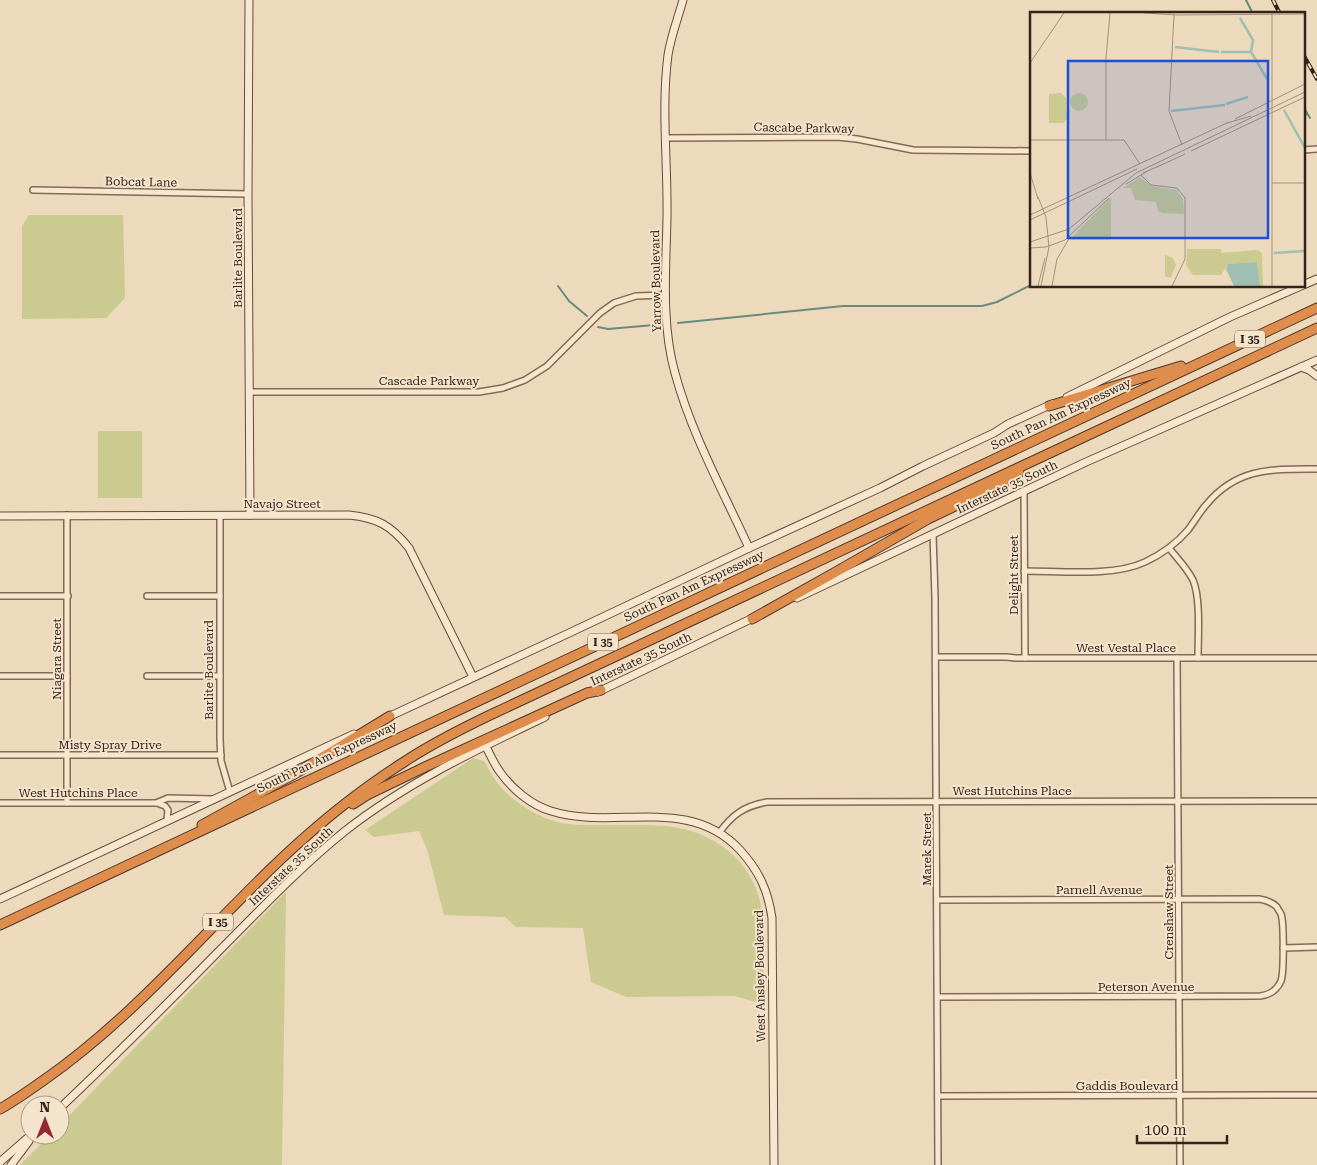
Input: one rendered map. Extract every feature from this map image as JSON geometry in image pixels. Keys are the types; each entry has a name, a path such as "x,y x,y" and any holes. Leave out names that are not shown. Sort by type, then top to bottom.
{"highway":[{"name":"South Pan Am Expressway","path":"0,925 1317,308"},
{"name":"I 35","path":"0,1109 61,1068 125,1015 279,861 344,805 412,756 450,735 1317,328"},
{"path":"1049,406 1206,360"},
{"path":"752,619 928,519 1003,483 1058,450"},
{"path":"313,831 367,795 587,693 601,690"},
{"path":"175,843 211,819 298,772 390,716"}],"main road":[{"name":"Barlite Boulevard","path":"249,0 250,515"},
{"name":"Yarrow Boulevard","path":"683,0 668,54 665,109 666,295 669,345 674,371 689,418 749,548"},
{"path":"1304,285 1317,279"},
{"path":"0,899 880,488 1222,321 1297,288"},
{"name":"Interstate 35 South","path":"70,1099 125,1047 312,858 380,806 431,775 485,745 1086,462 1317,360"},
{"path":"1300,368 1309,370 1317,376"},
{"name":"Navajo Street","path":"0,516 349,515 372,519 385,524 403,539 414,554 473,677"},
{"name":"West Ansley Boulevard","path":"485,745 499,770 509,783 536,804 550,811 592,818 682,818 702,824 719,833 736,846 758,872 764,886 772,918 774,1165"},
{"path":"0,1162 20,1145"},
{"path":"11,1165 25,1145"}],"street":[{"name":"Cascabe Parkway","path":"665,138 837,137 913,150 1030,150"},
{"path":"1304,150 1317,149"},
{"name":"Bobcat Lane","path":"32,190 248,194"},
{"name":"Cascade Parkway","path":"250,392 479,392 502,388 525,380 546,366 600,313 614,303 636,296 666,295"},
{"path":"1024,571 1096,572 1133,567 1169,548 1181,537 1211,498 1235,480 1270,469 1317,468"},
{"name":"Delight Street","path":"1024,492 1025,658"},
{"name":"Niagara Street","path":"67,515 67,803"},
{"name":"Barlite Boulevard","path":"220,516 221,755 230,792"},
{"name":"Marek Street","path":"934,534 938,1165"},
{"path":"1169,548 1192,577 1196,588 1198,599 1198,658"},
{"path":"0,596 68,596"},
{"path":"147,596 220,596"},
{"name":"West Vestal Place","path":"936,657 1317,658"},
{"name":"Crenshaw Street","path":"1177,658 1180,1165"},
{"path":"0,676 67,676"},
{"path":"147,676 220,676"},
{"name":"Misty Spray Drive","path":"0,755 221,755"},
{"name":"West Hutchins Place","path":"0,802 156,802 168,798 215,799"},
{"name":"West Hutchins Place","path":"719,833 733,816 755,804 767,802 1317,801"},
{"name":"West Hutchins Place","path":"156,802 165,806 168,810 168,820"},
{"name":"Parnell Avenue","path":"937,900 1262,900 1275,905 1281,914 1283,948"},
{"path":"1283,948 1317,947"},
{"name":"Peterson Avenue","path":"938,997 1260,996 1271,993 1281,980 1283,948"},
{"name":"Gaddis Boulevard","path":"938,1096 1317,1095"}],"green space":[{"path":"29,215 123,215 125,298 106,318 22,319 22,226"},
{"path":"98,431 142,431 142,498 98,498"},
{"path":"473,758 484,761 498,784 509,796 531,811 546,818 560,823 585,825 655,825 671,827 702,835 732,854 751,878 761,906 764,943 763,1004 735,996 626,997 591,982 583,928 516,927 505,917 444,915 427,849 419,831 374,837 365,830"},
{"path":"286,892 282,1165 20,1165 40,1145 70,1145 70,1115"}],"waterway":[{"path":"1246,0 1252,12"},
{"path":"1304,108 1310,118"},
{"path":"1304,118 1307,113"},
{"path":"558,286 569,301 587,316"},
{"path":"678,323 843,306 982,306 997,302 1030,286"},
{"path":"598,327 608,329 654,325"}],"railway":[{"path":"1273,0 1279,12"},
{"path":"1304,56 1317,79"}]}
